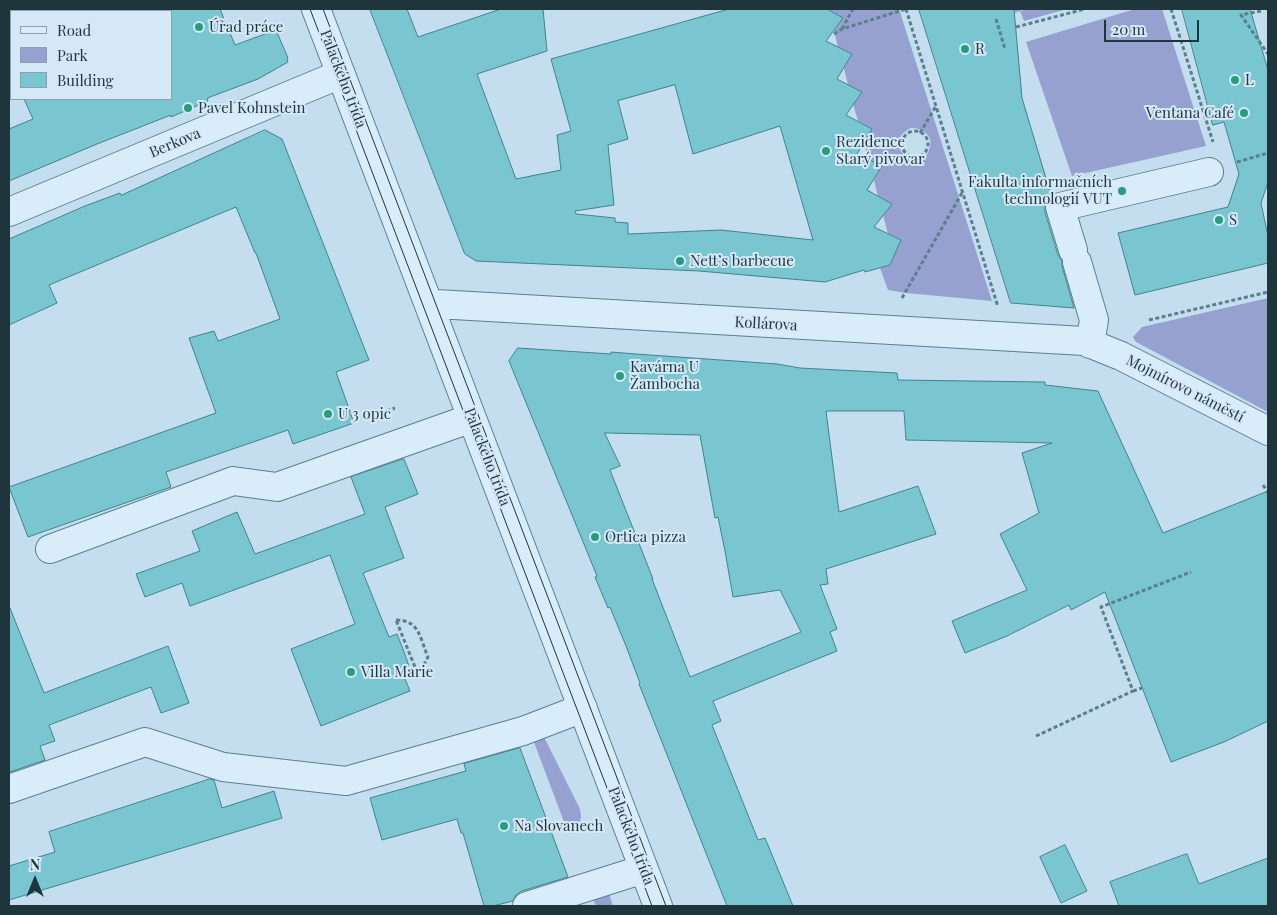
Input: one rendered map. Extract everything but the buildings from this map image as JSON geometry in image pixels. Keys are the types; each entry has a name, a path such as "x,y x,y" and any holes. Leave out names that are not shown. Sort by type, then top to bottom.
{"street":[{"name":"Palackého třída","path":"316,9 658,906"},
{"name":"Berkova","path":"9,212 341,74"},
{"path":"1096,346 1094,320 1060,207 1212,161"},
{"name":"Kollárova","path":"429,305 1084,341 1096,346"},
{"name":"Mojmírovo náměstí","path":"1096,346 1121,356 1268,431"},
{"path":"50,549 233,480 277,487 472,418"},
{"path":"9,789 145,742 223,767 346,781 522,731 583,708"},
{"path":"527,906 644,869"}],"path":[{"path":"842,30 853,9"},
{"path":"834,34 906,9 998,307"},
{"path":"1016,27 1085,9"},
{"path":"1172,9 1212,161"},
{"path":"1261,11 1241,15 1268,54"},
{"path":"996,19 1002,31 1005,49"},
{"path":"920,132 936,105"},
{"path":"912,132 920,132 926,138 926,149 923,154 912,156 904,150 902,144 904,138 912,132"},
{"path":"1234,162 1268,154"},
{"path":"902,298 963,192"},
{"path":"1149,320 1268,292"},
{"path":"368,417 395,408"},
{"path":"1263,485 1268,493"},
{"path":"1132,691 1101,608 1191,572"},
{"path":"396,620 411,622 415,626 428,657 422,668 417,672 405,649 396,620"},
{"path":"1036,736 1142,688"}],"green space":[{"path":"828,9 899,9 992,301 888,290 880,268 890,265 901,240 888,234 883,215 892,204 878,197 874,180 882,166 868,159 864,143 872,129 858,121 853,104 862,92 848,85 844,68 852,54 838,47 834,31 843,18","holes":["911,128 926,133 930,139 930,147 926,156 919,160 905,156 900,150 899,142 902,135"]},
{"path":"993,9 1020,9 1021,11 1029,9 1067,9 1024,21 1020,11 996,19"},
{"path":"1135,9 1162,9 1206,146 1072,176 1026,42"},
{"path":"1268,298 1268,412 1136,342 1133,337 1142,327"},
{"path":"532,737 544,737 579,807 581,819 578,823 566,827"},
{"path":"608,890 613,906 596,906 592,896"}],"tram line":[{"path":"310,9 652,906"},
{"path":"323,9 666,906"}],"place":[{"name":"Úřad práce","path":"199,27"},
{"name":"R","path":"965,49"},
{"name":"L","path":"1235,80"},
{"name":"Pavel Kohnstein","path":"188,108"},
{"name":"Ventana Café","path":"1244,113"},
{"name":"Rezidence Starý pivovar","path":"826,151"},
{"name":"Fakulta informačních technologií VUT","path":"1122,191"},
{"name":"S","path":"1219,220"},
{"name":"Nett’s barbecue","path":"680,261"},
{"name":"Kavárna U Žambocha","path":"620,376"},
{"name":"U 3 opic","path":"328,414"},
{"name":"Ortica pizza","path":"595,537"},
{"name":"Villa Marie","path":"351,672"},
{"name":"Na Slovanech","path":"504,826"}]}
